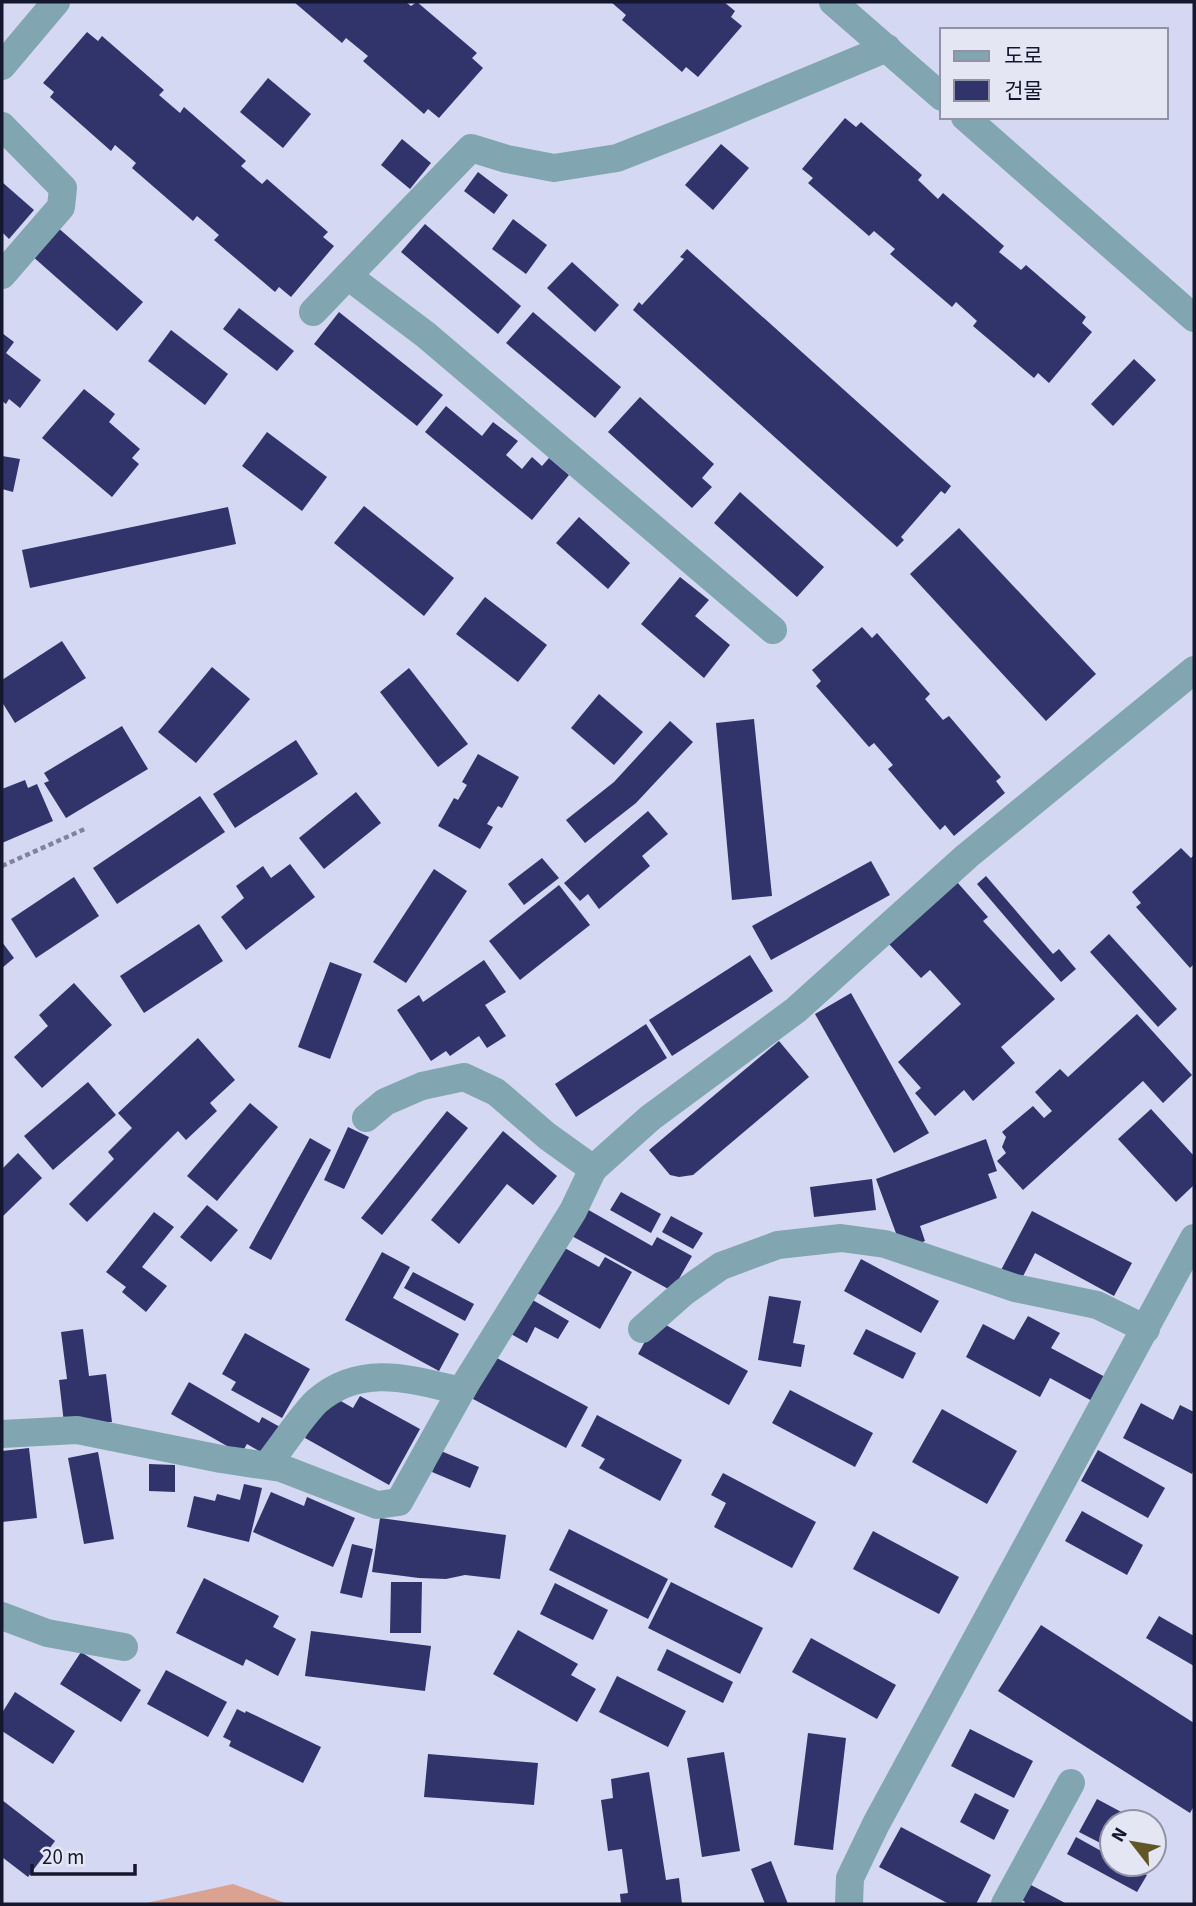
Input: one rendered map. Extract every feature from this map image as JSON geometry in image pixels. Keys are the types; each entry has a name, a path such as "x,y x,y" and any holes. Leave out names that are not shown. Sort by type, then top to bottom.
{"street":[{"path":"2,66 56,2"},
{"path":"833,2 940,95"},
{"path":"313,312 471,148 507,159 554,168 617,158 887,48"},
{"path":"967,119 1194,318"},
{"path":"2,126 63,188 61,207 2,275"},
{"path":"348,276 426,335 773,630"},
{"path":"2,1434 77,1430 281,1468 377,1505 399,1502 461,1391 573,1211 593,1169 650,1118 796,1010 967,856 1194,670"},
{"path":"366,1118 385,1102 422,1086 464,1077 496,1092 547,1136 593,1169"},
{"path":"642,1329 684,1292 721,1266 778,1245 841,1238 885,1244 1015,1287 1097,1305 1146,1329"},
{"path":"849,1904 850,1878 876,1824 1194,1238"},
{"path":"267,1465 317,1402 350,1381 374,1376 415,1380 461,1391"},
{"path":"2,1616 47,1633 124,1647"},
{"path":"1005,1904 1071,1783"}],"path":[{"path":"2,866 87,828"}],"shaded area":[{"path":"233,1884 288,1904 142,1904"}],"building":[{"path":"294,2 406,2 411,6 417,2 477,53 472,58 483,68 439,118 428,109 424,114 363,61 368,56 346,38 342,43"},
{"path":"611,2 724,2 735,11 731,17 742,26 698,77 686,67 682,72 622,20 626,15"},
{"path":"87,32 98,41 102,36 164,90 159,95 180,113 184,107 246,161 241,166 262,184 267,179 328,232 323,237 334,246 291,297 279,287 275,292 214,240 219,235 197,216 193,221 132,168 136,163 115,145 111,151 50,97 54,92 43,83"},
{"path":"268,78 311,114 283,148 240,112"},
{"path":"845,118 856,127 861,122 922,175 918,180 938,199 943,193 1004,246 999,252 1021,270 1026,265 1086,317 1082,323 1092,332 1049,383 1038,373 1034,378 973,326 977,321 956,302 952,307 890,254 895,249 874,231 869,236 808,183 813,178 802,169"},
{"path":"402,139 431,163 410,189 381,165"},
{"path":"721,144 749,168 713,210 685,185"},
{"path":"478,172 508,195 494,214 464,191"},
{"path":"2,182 34,210 9,239 2,232"},
{"path":"513,219 547,245 526,274 492,249"},
{"path":"425,224 521,306 498,334 401,252"},
{"path":"56,226 143,302 117,331 31,255"},
{"path":"687,249 951,486 945,494 941,491 901,537 904,540 897,547 633,310 639,302 642,305 684,259 680,257"},
{"path":"572,262 619,305 595,332 547,288"},
{"path":"239,308 294,351 277,371 223,329"},
{"path":"339,312 443,395 417,426 314,344"},
{"path":"533,312 621,387 595,418 506,343"},
{"path":"171,330 228,374 205,405 148,361"},
{"path":"2,333 14,342 6,353 41,380 20,408 9,399 6,404 2,401"},
{"path":"1134,359 1156,380 1113,426 1091,404"},
{"path":"84,389 115,414 109,422 140,449 132,458 139,464 112,497 42,438"},
{"path":"640,397 714,464 702,478 712,487 692,508 608,432"},
{"path":"446,406 482,436 493,422 518,441 506,455 522,469 532,457 542,466 549,458 569,475 532,520 425,432"},
{"path":"267,432 327,477 302,511 242,466"},
{"path":"2,456 20,459 13,492 2,489"},
{"path":"740,492 824,567 797,597 714,523"},
{"path":"364,506 454,578 424,616 334,543"},
{"path":"228,507 236,544 30,588 22,550"},
{"path":"579,517 630,563 608,589 556,543"},
{"path":"959,528 1096,674 1046,721 910,574"},
{"path":"680,577 709,600 695,616 730,645 704,678 641,624"},
{"path":"485,597 547,645 518,682 456,634"},
{"path":"862,627 872,638 877,633 930,694 925,699 943,720 949,716 1001,777 996,781 1005,793 954,836 945,825 940,830 888,769 893,765 874,743 869,747 816,686 821,681 812,670"},
{"path":"62,641 86,678 15,723 2,702 2,680"},
{"path":"212,667 250,699 196,763 158,732"},
{"path":"409,668 468,744 438,767 380,692"},
{"path":"599,694 643,732 614,765 571,728"},
{"path":"754,719 772,896 732,900 716,723"},
{"path":"670,721 693,742 636,803 585,843 566,820 614,782"},
{"path":"122,726 148,769 66,818 44,783 49,781 44,773"},
{"path":"296,740 318,774 235,828 213,794"},
{"path":"478,754 519,777 502,808 498,806 487,824 493,827 480,849 438,826 454,798 458,800 467,785 462,782"},
{"path":"25,780 28,788 37,784 53,821 2,843 2,789"},
{"path":"356,792 381,823 324,869 299,838"},
{"path":"200,796 225,832 117,904 93,868"},
{"path":"648,811 668,834 642,856 650,866 599,909 588,894 580,901 564,883"},
{"path":"1181,848 1191,858 1194,855 1194,964 1190,968 1136,907 1141,903 1132,892"},
{"path":"542,858 559,878 524,905 508,884"},
{"path":"871,861 890,895 771,960 752,926"},
{"path":"290,864 315,897 246,950 221,917 244,898 236,886 263,866 271,878"},
{"path":"434,869 467,891 406,983 373,962"},
{"path":"986,876 1053,954 1059,949 1076,969 1061,982 977,884"},
{"path":"74,877 99,916 36,958 11,919"},
{"path":"957,882 988,917 983,921 1055,999 1001,1047 1015,1063 973,1101 964,1090 935,1116 915,1093 921,1088 898,1062 961,1004 930,970 921,978 889,944"},
{"path":"559,885 590,925 520,980 489,941"},
{"path":"199,924 223,961 144,1013 120,976"},
{"path":"1109,934 1177,1009 1158,1027 1090,952"},
{"path":"2,942 14,958 2,968"},
{"path":"750,955 773,991 672,1056 649,1020"},
{"path":"484,960 506,992 485,1005 506,1036 487,1048 479,1036 450,1056 446,1051 431,1061 397,1010 419,995 423,1002"},
{"path":"330,962 362,974 330,1059 298,1047"},
{"path":"74,983 112,1025 42,1088 14,1057 48,1026 39,1015"},
{"path":"851,993 929,1133 894,1153 815,1014"},
{"path":"1137,1014 1192,1075 1163,1103 1143,1081 1023,1190 997,1161 1006,1153 1002,1147 1006,1137 1002,1132 1033,1106 1044,1118 1052,1111 1035,1092 1060,1069 1068,1077"},
{"path":"646,1024 667,1058 576,1117 555,1084"},
{"path":"198,1038 235,1080 210,1103 217,1111 186,1140 178,1131 87,1222 69,1204 114,1159 108,1152 132,1128 118,1113"},
{"path":"779,1041 809,1077 693,1175 670,1175 649,1150"},
{"path":"88,1082 116,1115 53,1170 24,1136"},
{"path":"250,1103 278,1127 217,1201 187,1176"},
{"path":"1151,1109 1194,1156 1194,1185 1176,1202 1118,1139"},
{"path":"447,1111 468,1128 382,1235 361,1218"},
{"path":"348,1127 369,1137 344,1189 324,1180"},
{"path":"503,1131 557,1176 533,1205 507,1184 459,1244 431,1220"},
{"path":"310,1138 331,1150 271,1260 249,1248"},
{"path":"986,1139 997,1171 988,1174 997,1198 920,1226 925,1241 911,1246 900,1244 876,1179"},
{"path":"18,1153 42,1178 2,1217 2,1169"},
{"path":"872,1179 876,1210 814,1217 810,1187"},
{"path":"621,1192 661,1214 651,1233 610,1210"},
{"path":"207,1205 238,1230 211,1262 180,1237"},
{"path":"585,1208 652,1246 657,1237 692,1256 672,1291 570,1235"},
{"path":"1032,1211 1132,1263 1114,1296 1035,1253 1020,1282 1000,1272"},
{"path":"154,1212 174,1227 142,1267 167,1286 146,1312 122,1292 126,1287 106,1272"},
{"path":"671,1216 703,1233 693,1249 662,1232"},
{"path":"563,1247 599,1267 605,1257 632,1272 600,1329 537,1293"},
{"path":"382,1252 410,1267 393,1298 459,1334 439,1371 345,1320"},
{"path":"861,1259 939,1301 921,1333 844,1291"},
{"path":"413,1272 474,1304 465,1321 404,1288"},
{"path":"769,1296 801,1301 793,1343 805,1345 801,1367 758,1360"},
{"path":"531,1299 569,1321 558,1339 535,1327 527,1343 511,1334"},
{"path":"1028,1316 1060,1333 1051,1348 1107,1378 1094,1402 1050,1378 1040,1397 966,1357 983,1324 1014,1340"},
{"path":"657,1320 748,1371 729,1405 638,1354"},
{"path":"83,1329 89,1376 106,1374 112,1422 64,1423 59,1380 67,1379 61,1332"},
{"path":"866,1329 916,1353 903,1379 853,1354"},
{"path":"245,1333 310,1369 282,1418 231,1390 236,1382 222,1374"},
{"path":"495,1357 588,1407 566,1448 473,1399"},
{"path":"189,1382 259,1423 262,1417 280,1427 264,1454 247,1444 241,1454 171,1414"},
{"path":"790,1390 873,1433 855,1467 772,1423"},
{"path":"360,1396 420,1429 389,1485 305,1438 321,1408 339,1400 353,1408"},
{"path":"1141,1403 1173,1420 1180,1405 1194,1412 1192,1474 1123,1438"},
{"path":"942,1409 1017,1451 987,1504 912,1462"},
{"path":"597,1415 682,1460 660,1501 599,1468 605,1459 581,1446"},
{"path":"29,1448 37,1518 2,1522 2,1451"},
{"path":"1098,1450 1165,1488 1148,1518 1081,1481"},
{"path":"441,1451 479,1467 470,1488 432,1472"},
{"path":"98,1452 114,1539 84,1544 68,1458"},
{"path":"149,1464 175,1465 175,1492 149,1491"},
{"path":"723,1473 816,1522 792,1568 714,1527 726,1503 711,1495"},
{"path":"244,1484 262,1488 249,1542 187,1527 194,1496 215,1501 217,1494 240,1500"},
{"path":"271,1492 304,1506 307,1497 355,1518 333,1567 253,1532"},
{"path":"1082,1511 1143,1545 1127,1575 1065,1541"},
{"path":"380,1518 506,1535 500,1579 465,1575 446,1579 419,1578 372,1572"},
{"path":"569,1529 668,1579 648,1619 549,1570"},
{"path":"873,1531 959,1577 939,1614 853,1569"},
{"path":"352,1544 373,1549 362,1598 340,1593"},
{"path":"204,1578 279,1616 273,1627 296,1639 278,1676 246,1659 243,1666 176,1633"},
{"path":"391,1582 422,1582 421,1633 390,1633"},
{"path":"671,1582 763,1628 740,1674 648,1628"},
{"path":"555,1583 608,1610 593,1640 540,1614"},
{"path":"1159,1616 1194,1636 1194,1666 1146,1638"},
{"path":"1041,1625 1194,1723 1194,1806 1190,1813 998,1691"},
{"path":"518,1630 578,1664 571,1675 596,1689 577,1722 493,1674"},
{"path":"311,1631 431,1646 425,1691 305,1676"},
{"path":"811,1638 896,1685 877,1719 792,1672"},
{"path":"667,1649 733,1682 723,1703 657,1670"},
{"path":"81,1652 141,1690 121,1722 60,1684"},
{"path":"166,1670 227,1702 208,1737 147,1704"},
{"path":"617,1676 686,1711 668,1747 599,1712"},
{"path":"15,1692 75,1731 53,1764 2,1731 2,1713"},
{"path":"237,1709 321,1747 303,1783 229,1746 231,1741 223,1737"},
{"path":"970,1729 1033,1761 1014,1798 951,1766"},
{"path":"808,1733 846,1738 833,1850 794,1845"},
{"path":"724,1752 740,1851 702,1857 687,1758"},
{"path":"428,1754 538,1763 534,1805 424,1797"},
{"path":"649,1772 666,1880 679,1878 682,1904 621,1904 620,1894 628,1893 622,1849 608,1851 601,1800 613,1798 611,1779"},
{"path":"975,1793 1009,1810 994,1840 960,1822"},
{"path":"1097,1799 1114,1808 1098,1808 1098,1842 1079,1832"},
{"path":"2,1800 55,1841 28,1877 2,1857"},
{"path":"901,1827 991,1875 976,1904 949,1904 879,1867"},
{"path":"1076,1837 1098,1849 1098,1871 1067,1854"},
{"path":"771,1861 788,1904 765,1904 751,1869"},
{"path":"1111,1878 1145,1878 1137,1892"},
{"path":"1031,1885 1067,1904 1024,1904 1022,1900"}]}
